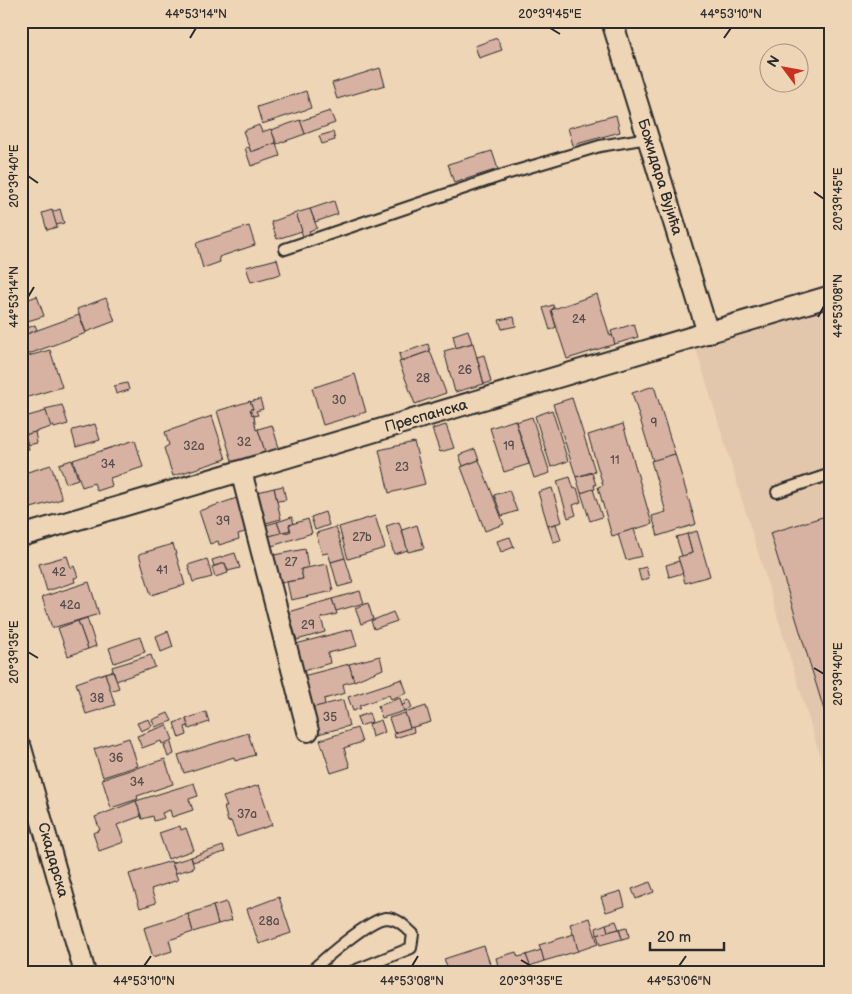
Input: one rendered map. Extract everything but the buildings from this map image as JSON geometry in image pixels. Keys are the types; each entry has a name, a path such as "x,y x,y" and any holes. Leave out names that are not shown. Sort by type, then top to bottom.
{"street":[{"name":"Божидара Вујића","path":"612,21 708,333"},
{"name":"Преспанска","path":"21,536 831,296"},
{"path":"241,471 308,731"},
{"name":"Скадарска","path":"21,748 86,973"}],"lane":[{"path":"285,249 516,171 600,146 648,138"},
{"path":"777,492 831,474"},
{"path":"309,973 364,928 386,918 400,921 413,934 411,948 349,973"}],"shaded area":[{"path":"831,301 831,792 694,342"}]}
